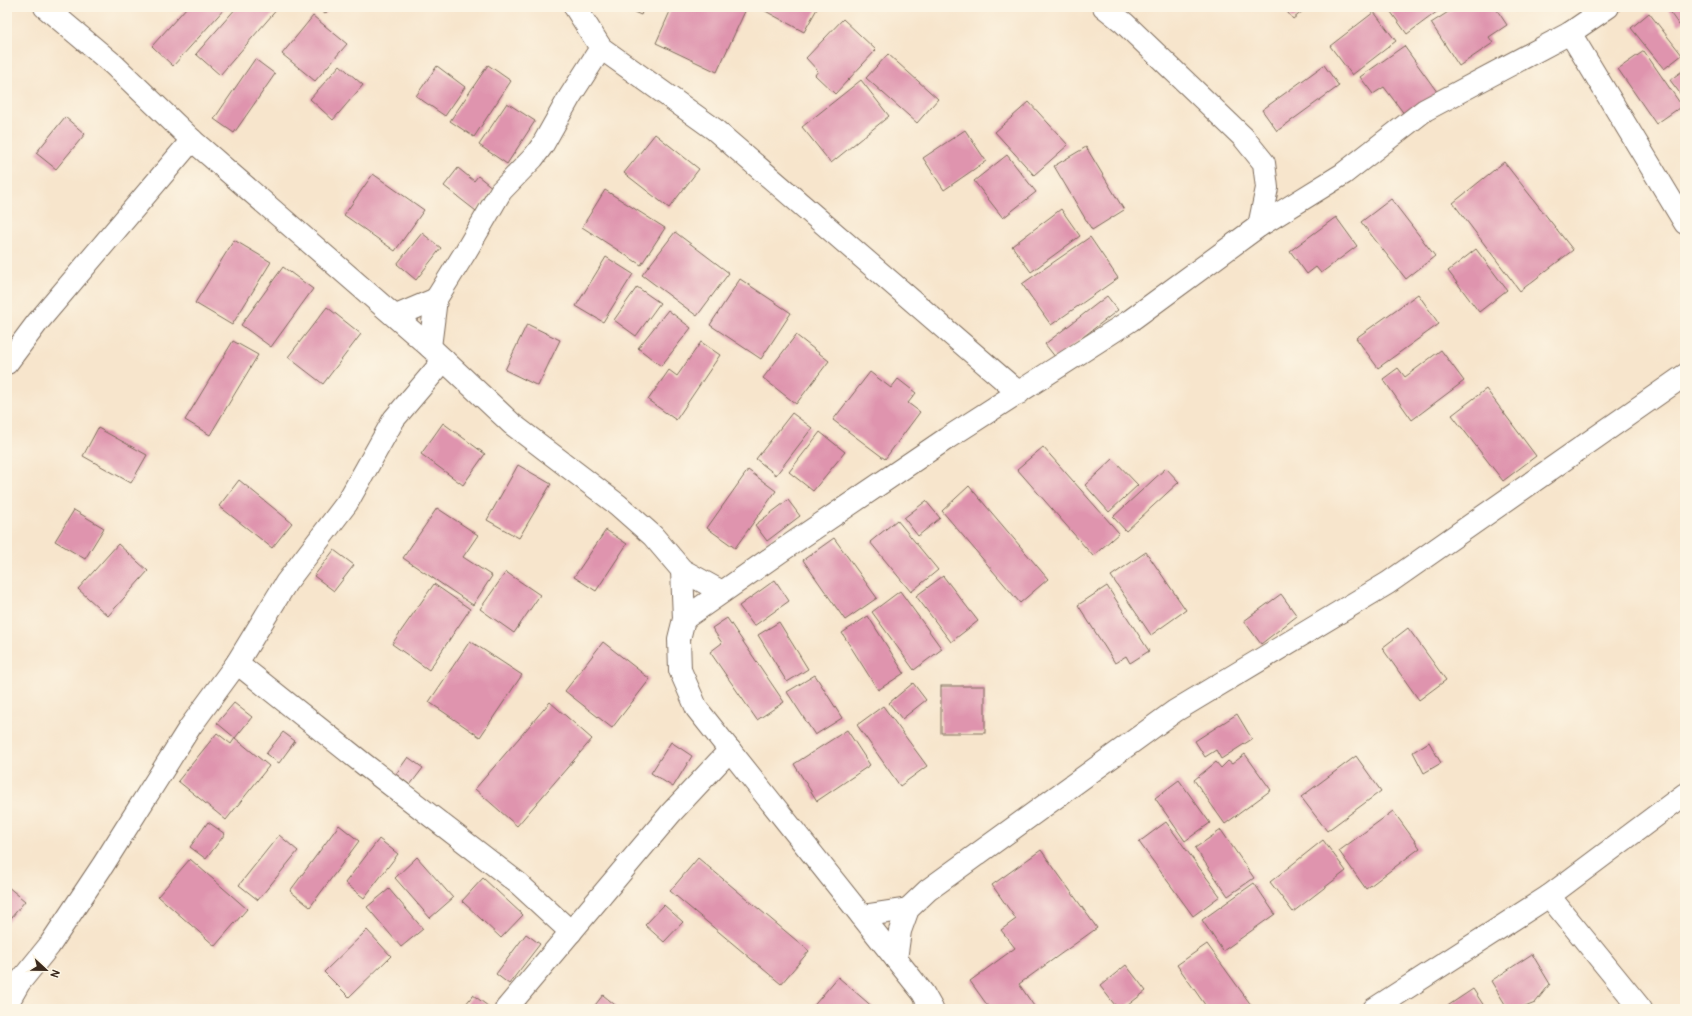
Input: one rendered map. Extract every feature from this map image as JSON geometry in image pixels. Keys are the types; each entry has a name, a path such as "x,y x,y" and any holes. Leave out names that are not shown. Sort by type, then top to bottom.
{"street":[{"path":"45,7 114,64 192,140 396,316 512,424 618,505 654,536 682,570 722,592"},
{"path":"575,7 601,48 714,129 1019,393"},
{"path":"1104,7 1124,23 1243,137 1264,162 1267,188 1259,226"},
{"path":"684,620 722,592 946,439 1131,320 1259,226 1344,174 1426,110 1570,33 1608,7"},
{"path":"1570,33 1685,223"},
{"path":"7,1004 19,983 49,946 103,865 190,727 236,663 286,583 347,503 394,419 437,353 436,299 501,191 533,158 542,146 568,98 601,48"},
{"path":"7,363 37,323 192,140"},
{"path":"396,316 436,299"},
{"path":"896,959 900,931 908,909 928,890 1175,711 1388,584 1685,374"},
{"path":"682,570 684,620 678,639 680,670 697,708 896,959 923,994 932,1009"},
{"path":"236,663 365,766 519,884 571,932"},
{"path":"506,1009 671,813 730,750"},
{"path":"1374,1009 1549,896 1685,794"},
{"path":"1549,896 1641,1009"},
{"path":"862,916 908,909"}],"building":[{"path":"187,7 226,7 173,66 152,46"},
{"path":"237,7 279,7 220,75 196,54"},
{"path":"316,7 331,7 325,14"},
{"path":"622,7 644,7 641,15"},
{"path":"672,7 747,7 717,72 656,43"},
{"path":"758,7 818,7 804,32"},
{"path":"1283,7 1308,7 1293,19"},
{"path":"1456,7 1495,7 1507,25 1489,37 1493,43 1459,66 1431,23"},
{"path":"1666,7 1685,7 1685,21 1679,25"},
{"path":"1388,8 1442,8 1407,34"},
{"path":"1374,12 1396,41 1352,75 1330,46"},
{"path":"1649,13 1682,55 1664,69 1631,28"},
{"path":"313,16 347,44 315,81 282,54"},
{"path":"843,19 876,50 835,94 815,75 818,71 806,58"},
{"path":"1404,46 1440,96 1408,119 1384,87 1373,94 1360,77"},
{"path":"1644,51 1682,106 1656,124 1618,69"},
{"path":"888,54 938,99 917,123 866,78"},
{"path":"255,59 275,74 234,133 214,119"},
{"path":"340,65 363,85 333,120 310,99"},
{"path":"488,65 511,81 474,137 450,121"},
{"path":"1324,65 1339,86 1277,131 1262,110"},
{"path":"437,66 465,87 445,116 416,96"},
{"path":"1685,69 1685,100 1670,80"},
{"path":"861,80 889,116 831,163 802,127"},
{"path":"1029,102 1068,145 1034,175 995,132"},
{"path":"507,103 535,121 507,164 479,145"},
{"path":"65,117 85,134 56,169 36,153"},
{"path":"965,130 986,161 944,190 923,158"},
{"path":"655,134 699,169 669,208 624,173"},
{"path":"1086,147 1124,210 1092,230 1054,166"},
{"path":"1007,155 1036,192 1003,218 974,181"},
{"path":"1504,162 1573,250 1520,291 1453,203"},
{"path":"458,168 474,181 478,176 493,188 476,211 444,186"},
{"path":"373,174 424,210 395,251 344,215"},
{"path":"605,190 665,228 641,265 582,227"},
{"path":"1391,199 1435,256 1406,279 1361,222"},
{"path":"1061,209 1080,236 1031,272 1012,246"},
{"path":"1336,217 1357,246 1321,273 1316,267 1307,274 1290,251"},
{"path":"675,232 729,273 697,316 642,275"},
{"path":"422,233 441,248 416,280 397,264"},
{"path":"1090,237 1118,278 1051,325 1022,284"},
{"path":"234,240 271,262 232,325 195,303"},
{"path":"1476,249 1507,290 1479,312 1448,271"},
{"path":"606,257 633,274 603,322 576,306"},
{"path":"283,267 313,289 271,347 241,325"},
{"path":"740,279 791,313 761,359 710,325"},
{"path":"637,287 660,303 636,336 614,320"},
{"path":"1418,294 1439,324 1378,368 1356,338"},
{"path":"1107,296 1118,310 1056,358 1045,344"},
{"path":"327,307 361,334 323,384 288,357"},
{"path":"668,310 691,328 661,366 638,348"},
{"path":"527,324 560,340 538,386 505,370"},
{"path":"796,335 829,361 796,404 763,378"},
{"path":"233,341 258,355 210,435 185,420"},
{"path":"701,342 720,355 676,420 648,400 669,370 677,376"},
{"path":"1441,350 1464,381 1412,420 1383,379 1398,368 1405,377"},
{"path":"870,372 891,388 898,379 916,393 908,403 920,412 885,459 833,420"},
{"path":"1486,389 1536,456 1503,481 1452,415"},
{"path":"792,413 812,428 776,475 756,459"},
{"path":"443,423 485,454 463,485 421,454"},
{"path":"98,428 147,455 131,483 83,456"},
{"path":"820,432 845,452 813,491 789,472"},
{"path":"1043,447 1119,533 1093,556 1017,469"},
{"path":"1113,459 1138,485 1109,512 1085,485"},
{"path":"518,465 551,484 519,538 487,520"},
{"path":"1166,468 1179,482 1126,531 1113,517"},
{"path":"748,470 776,491 735,548 707,528"},
{"path":"239,480 292,523 272,548 219,506"},
{"path":"969,486 1048,579 1020,603 942,511"},
{"path":"788,500 800,516 767,541 755,525"},
{"path":"926,501 940,518 918,536 904,518"},
{"path":"437,508 478,535 463,557 492,576 473,605 403,558"},
{"path":"74,510 104,528 85,559 55,541"},
{"path":"897,520 938,570 911,592 870,542"},
{"path":"606,530 627,544 596,591 574,577"},
{"path":"834,538 877,598 845,620 803,560"},
{"path":"118,544 148,571 108,616 78,589"},
{"path":"334,550 354,565 334,591 314,576"},
{"path":"1146,552 1186,610 1151,635 1111,576"},
{"path":"506,572 540,595 514,633 480,609"},
{"path":"943,576 978,621 951,642 916,596"},
{"path":"775,580 789,601 754,626 739,606"},
{"path":"434,584 470,609 429,670 392,644"},
{"path":"1107,586 1149,651 1130,663 1126,656 1115,663 1078,605"},
{"path":"900,591 942,649 914,670 872,612"},
{"path":"1281,594 1297,616 1261,644 1244,621"},
{"path":"868,616 904,673 878,690 842,633"},
{"path":"727,618 784,702 757,720 710,652 722,643 712,628"},
{"path":"779,622 808,669 787,682 758,635"},
{"path":"1408,628 1446,680 1419,700 1382,648"},
{"path":"470,641 522,675 480,737 429,702"},
{"path":"603,642 650,679 612,728 565,691"},
{"path":"815,675 842,718 815,735 787,692"},
{"path":"913,683 926,700 902,719 889,703"},
{"path":"941,686 985,686 985,733 941,733"},
{"path":"550,702 592,739 517,826 475,789"},
{"path":"234,703 252,717 235,738 217,723"},
{"path":"883,706 927,766 900,786 857,725"},
{"path":"1237,714 1252,739 1221,759 1216,750 1205,757 1195,741"},
{"path":"847,730 870,765 817,801 794,764"},
{"path":"283,732 295,741 279,763 266,754"},
{"path":"217,733 231,744 235,738 269,766 226,820 178,781"},
{"path":"671,742 692,756 673,787 651,773"},
{"path":"1429,742 1441,763 1424,773 1413,752"},
{"path":"1245,754 1271,790 1225,824 1194,780 1216,762 1221,768 1228,761 1232,764"},
{"path":"1356,756 1381,791 1327,831 1301,797"},
{"path":"408,757 423,768 410,785 396,774"},
{"path":"1179,780 1210,823 1185,841 1155,798"},
{"path":"1393,811 1420,848 1366,889 1339,851"},
{"path":"208,822 225,834 206,859 190,847"},
{"path":"1166,822 1220,896 1193,916 1139,842"},
{"path":"339,825 359,841 310,907 290,891"},
{"path":"1221,830 1254,878 1228,896 1195,848"},
{"path":"279,835 298,851 258,900 239,885"},
{"path":"379,839 398,854 364,898 345,883"},
{"path":"1323,840 1346,871 1293,912 1270,882"},
{"path":"1041,850 1097,928 1019,984 1036,1009 990,1009 970,981 1015,948 1001,930 1016,919 992,885"},
{"path":"417,857 453,898 430,918 395,878"},
{"path":"698,858 809,951 781,984 670,891"},
{"path":"190,859 247,909 215,946 158,896"},
{"path":"483,878 523,915 501,938 462,901"},
{"path":"1254,883 1275,914 1223,951 1202,920"},
{"path":"7,886 25,901 7,923"},
{"path":"389,889 423,929 401,947 367,907"},
{"path":"664,905 683,922 664,942 645,925"},
{"path":"367,930 391,956 349,997 324,972"},
{"path":"526,934 540,944 509,984 496,974"},
{"path":"1207,944 1254,1009 1208,1009 1177,965"},
{"path":"1532,954 1550,984 1535,1003 1520,1009 1508,1009 1491,981"},
{"path":"1126,965 1146,991 1123,1009 1118,1009 1100,986"},
{"path":"838,977 875,1009 811,1009"},
{"path":"1473,989 1486,1009 1443,1009"},
{"path":"473,995 488,1006 486,1009 462,1009"},
{"path":"603,995 620,1009 592,1009"}]}
